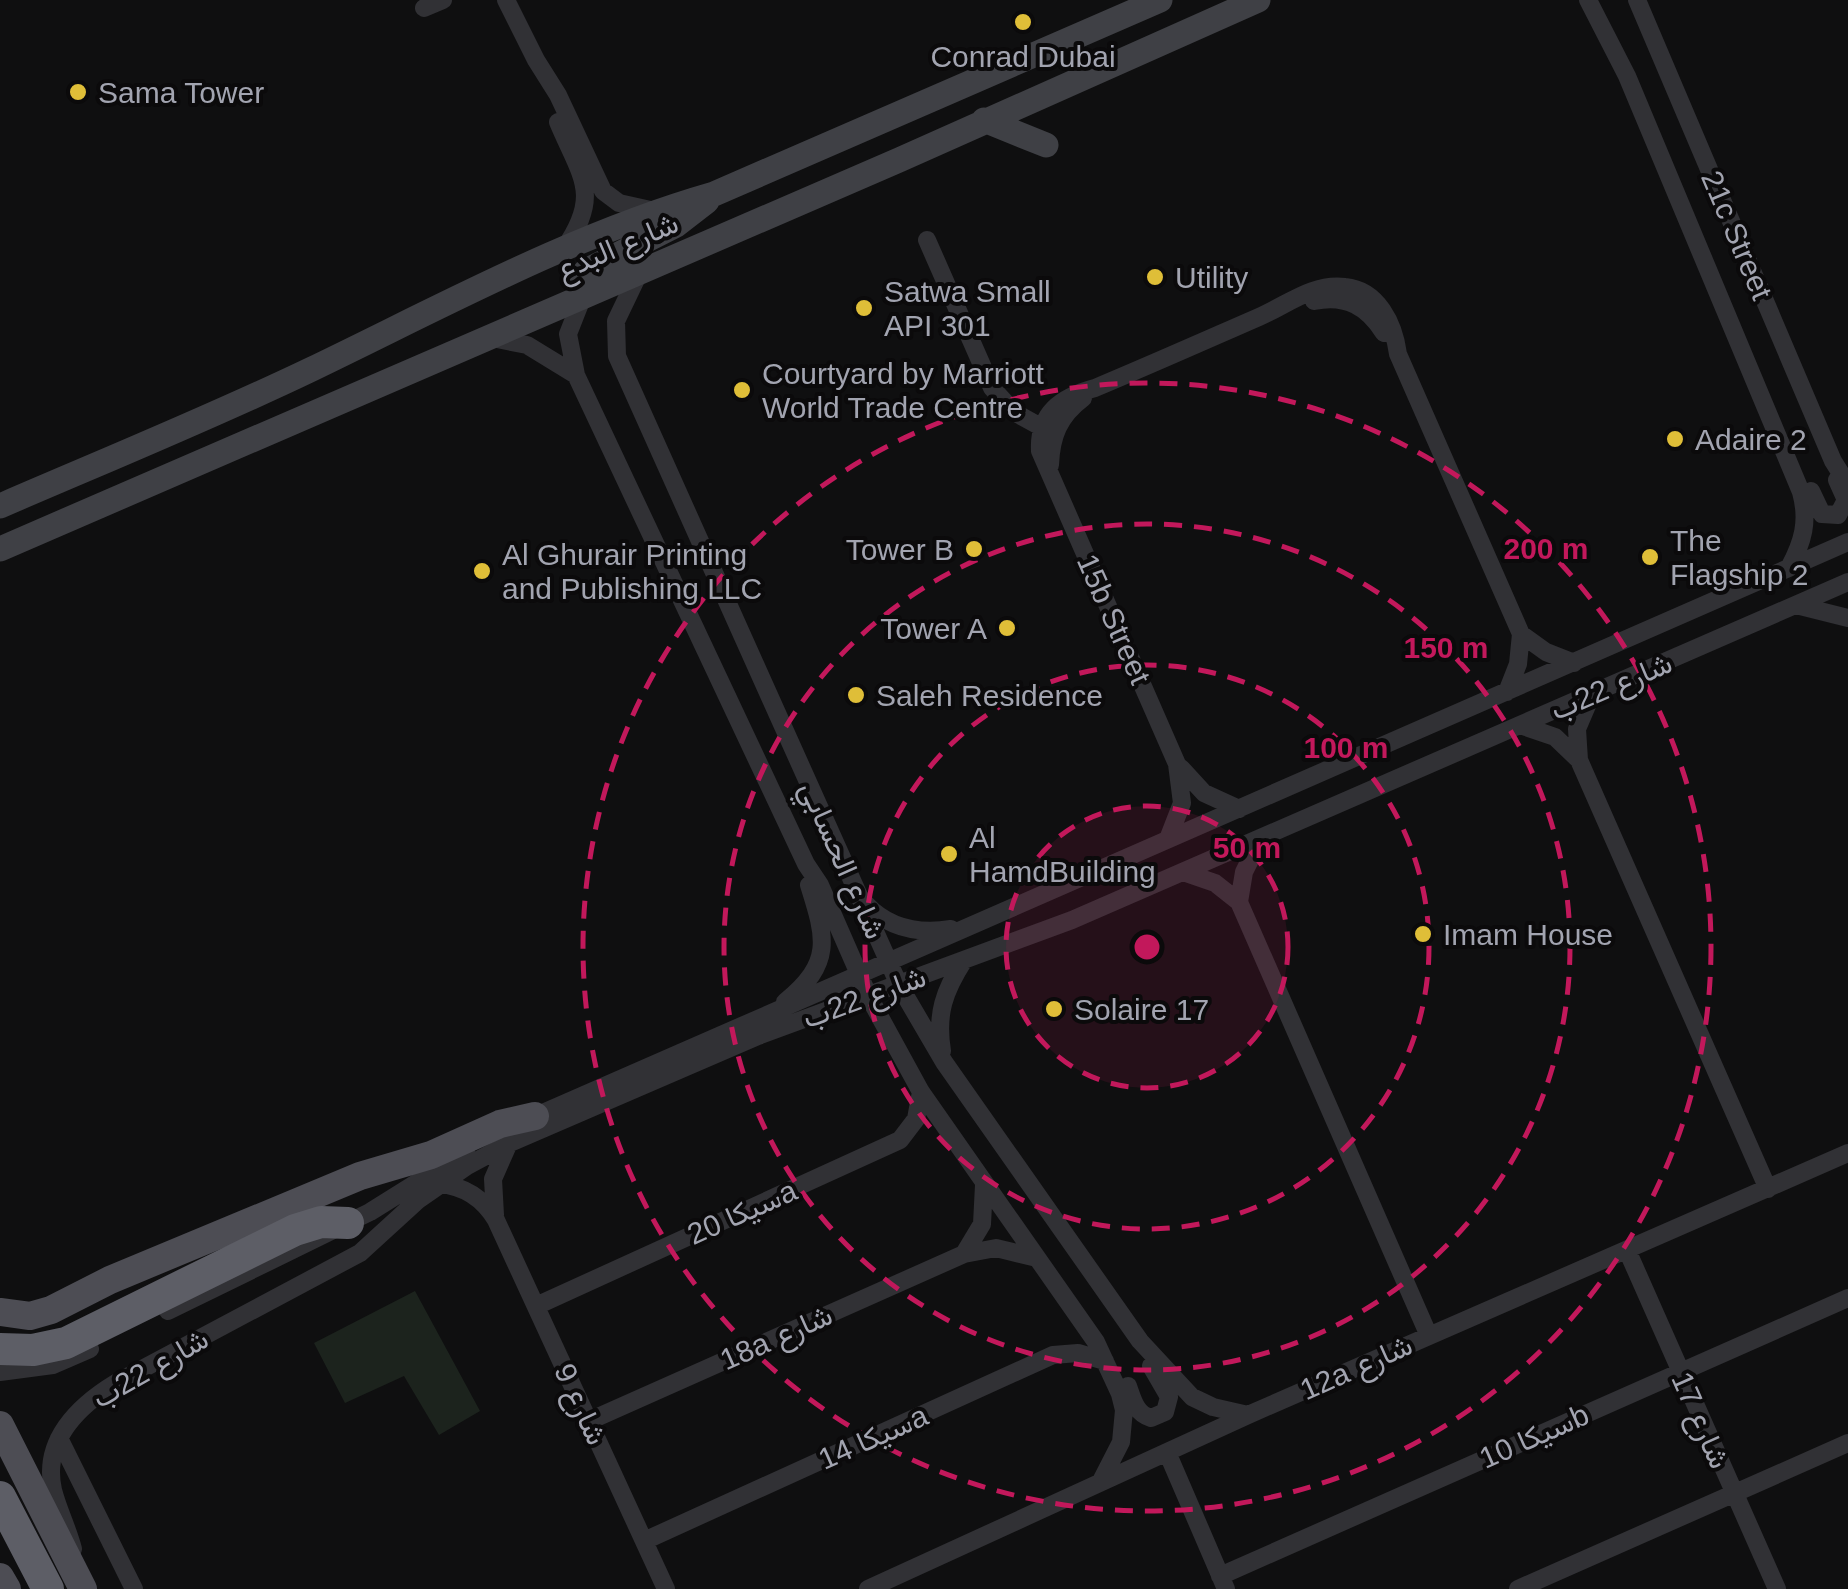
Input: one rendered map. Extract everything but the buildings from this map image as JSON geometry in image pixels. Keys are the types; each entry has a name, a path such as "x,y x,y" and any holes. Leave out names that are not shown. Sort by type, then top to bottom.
{"highway":[{"path":"0,1348 50,1348 295,1230 321,1222 348,1223"},
{"path":"0,1496 69,1584"}],"main road":[{"name":"شارع البدع","path":"0,506 264,392 563,251 655,211 714,194 1160,0"},
{"name":"شارع البدع","path":"0,549 1258,0"},
{"path":"984,120 1046,145"},
{"path":"583,296 580,281 586,271 676,224 714,194"},
{"path":"0,1312 30,1316 51,1310 110,1280 360,1176 431,1155 500,1124 535,1116"},
{"path":"0,1425 69,1584"},
{"path":"0,1576 7,1589"}],"street":[{"path":"424,8 443,0"},
{"path":"506,0 558,95 603,191 619,203 655,211"},
{"name":"21c Street","path":"1588,0 1607,32"},
{"name":"21c Street","path":"1598,0 1607,32 1802,492 1806,513 1801,544 1789,568"},
{"name":"21c Street","path":"1637,3 1833,460 1848,486"},
{"path":"536,60 542,86 587,196 580,226 563,251"},
{"path":"927,240 992,388 1014,412 1042,427 1061,400 1325,287 1358,290 1380,307 1521,634 1518,664 1507,692"},
{"name":"شارع الحسابي","path":"640,272 616,321 617,356 899,985 944,1062 1140,1341 1192,1397 1213,1407 1248,1415"},
{"name":"شارع الحسابي","path":"583,296 568,334 576,375 806,864 820,885 869,996 921,1092 1096,1342 1120,1394 1124,1426 1115,1457 1100,1483"},
{"path":"487,337 527,345 576,375"},
{"path":"1050,474 1050,446 1056,427 1067,411 1095,388"},
{"name":"15b Street","path":"1042,427 1040,451 1178,764 1182,802 1168,839"},
{"name":"21c Street","path":"1786,454 1804,474 1818,510 1827,516 1843,511 1846,500 1833,460"},
{"name":"شارع 22ب","path":"0,1372 37,1369 69,1359 348,1223 392,1200 455,1158 535,1116 1848,542"},
{"name":"شارع 22ب","path":"59,1438 73,1416 100,1392 360,1253 399,1214 439,1184 510,1142 758,1036 1072,920 1848,582"},
{"path":"1796,605 1848,618"},
{"path":"1521,634 1546,652 1574,663"},
{"path":"1592,694 1577,730 1579,760 1768,1188"},
{"path":"1520,725 1554,738 1579,760"},
{"name":"15b Street","path":"1178,764 1204,793 1239,809"},
{"path":"1239,902 1244,872 1260,838"},
{"path":"765,1017 803,987 820,962 823,927 806,864"},
{"path":"1182,872 1215,883 1239,902 1428,1336"},
{"path":"856,892 874,913 909,930 967,927"},
{"path":"944,1062 938,1023 941,1003 964,960"},
{"name":"سيكا 20a","path":"536,1306 900,1140 916,1118 921,1092"},
{"name":"شارع 9","path":"496,1220 493,1179 510,1142"},
{"name":"12a شارع","path":"868,1589 1248,1415 1848,1153"},
{"path":"964,1254 984,1216 984,1181"},
{"name":"شارع 9","path":"439,1184 468,1191 496,1220 666,1589"},
{"name":"18a شارع","path":"588,1421 964,1254 996,1248 1038,1258"},
{"name":"شارع 17","path":"1627,1250 1778,1589"},
{"name":"سيكا 10b","path":"1223,1582 1848,1298"},
{"path":"1096,1342 1122,1371 1138,1411 1151,1418 1165,1412 1169,1397 1140,1341"},
{"name":"سيكا 14a","path":"644,1541 1053,1356 1078,1353 1105,1361"},
{"path":"59,1438 51,1476 68,1530 69,1584"},
{"path":"59,1438 134,1589"},
{"path":"1518,1589 1848,1443"},
{"path":"1166,1452 1223,1582"}],"shaded area":[{"path":"415,1291 480,1411 439,1435 404,1376 345,1403 314,1343"}],"place":[{"name":"Conrad Dubai","path":"1023,22"},
{"name":"Sama Tower","path":"78,92"},
{"name":"Utility","path":"1155,277"},
{"name":"Satwa Small API 301","path":"864,308"},
{"name":"Courtyard by Marriott World Trade Centre","path":"742,390"},
{"name":"Adaire 2","path":"1675,439"},
{"name":"Tower B","path":"974,549"},
{"name":"The Flagship 2","path":"1650,557"},
{"name":"Al Ghurair Printing and Publishing LLC","path":"482,571"},
{"name":"Tower A","path":"1007,628"},
{"name":"Saleh Residence","path":"856,695"},
{"name":"Al HamdBuilding","path":"949,854"},
{"name":"Imam House","path":"1423,934"},
{"name":"Solaire 17","path":"1054,1009"}]}
